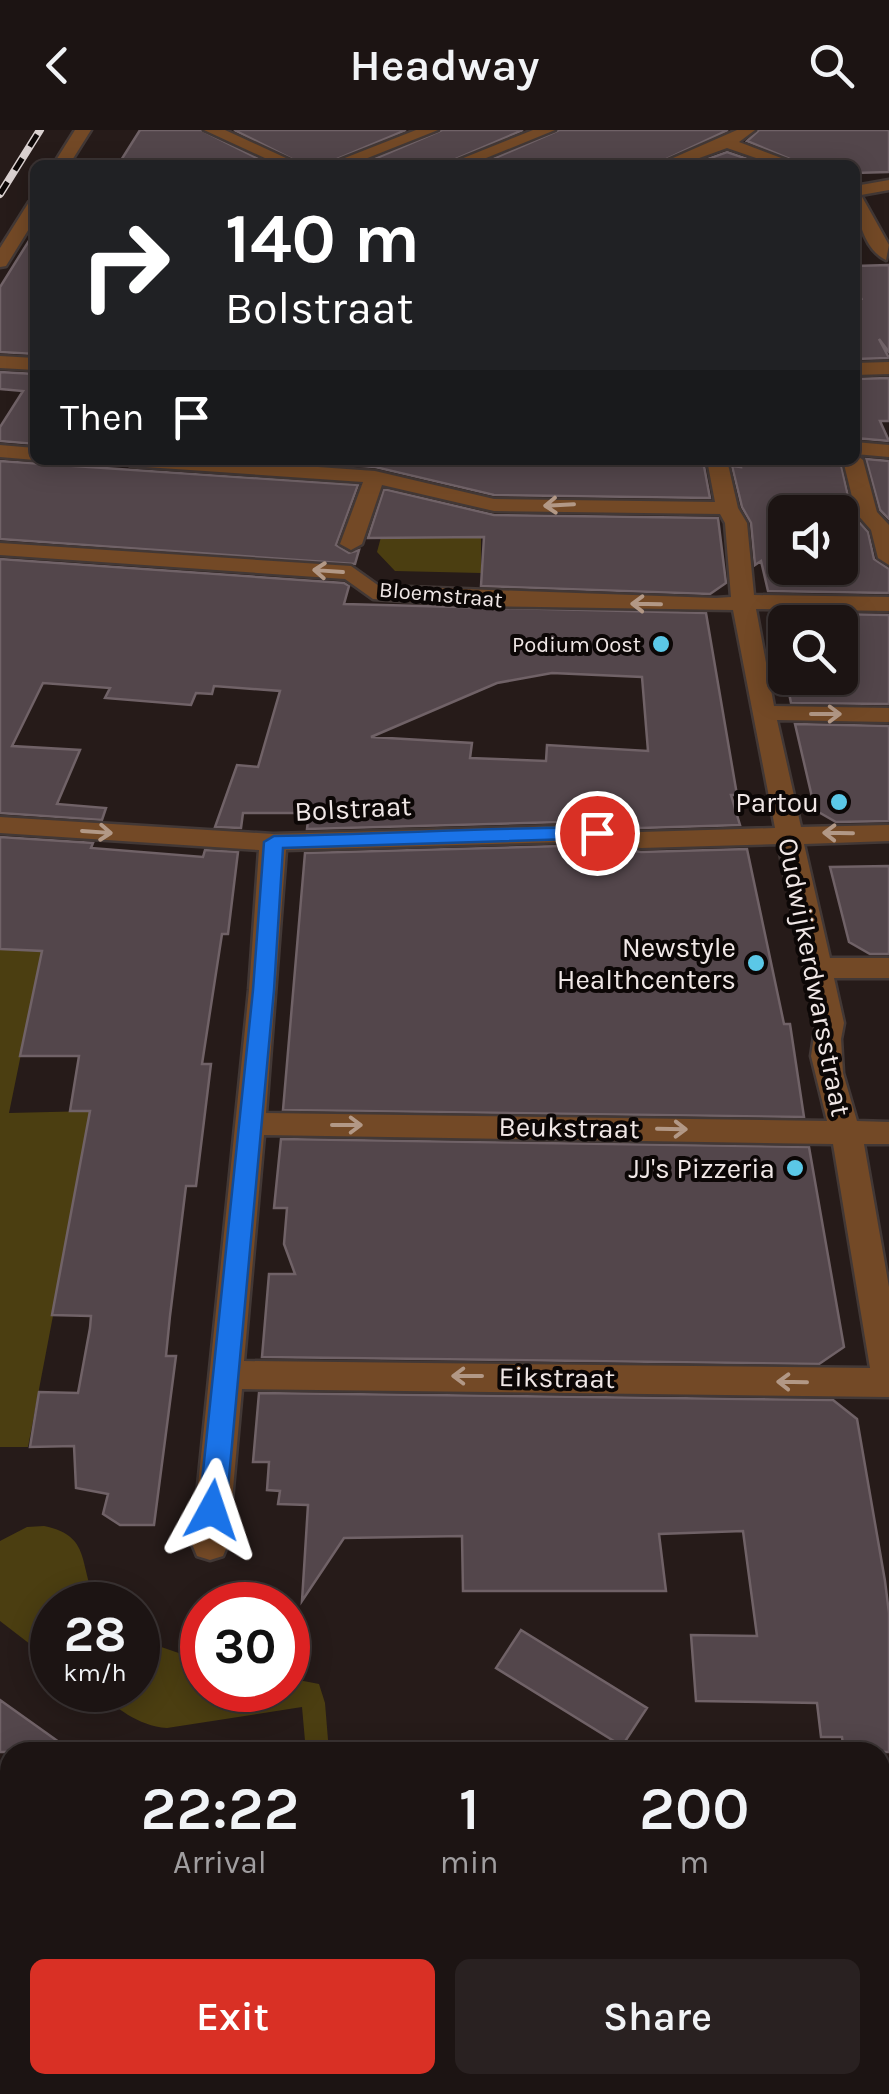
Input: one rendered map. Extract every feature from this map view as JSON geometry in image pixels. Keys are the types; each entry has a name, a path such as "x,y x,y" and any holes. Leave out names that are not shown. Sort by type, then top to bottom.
{"street":[{"path":"64,160 83,130"},
{"path":"212,130 281,160"},
{"path":"348,160 430,130"},
{"path":"679,160 727,143 747,130"},
{"path":"371,131 399,141"},
{"path":"466,160 538,131"},
{"path":"727,143 777,160"},
{"path":"860,191 889,185"},
{"path":"860,202 882,256"},
{"path":"0,262 30,214"},
{"path":"0,362 30,364"},
{"path":"860,369 889,368"},
{"path":"860,448 889,451"},
{"path":"0,451 30,454"},
{"path":"203,465 374,477 494,505 726,508"},
{"name":"Oudwijkerdwarsstraat","path":"717,465 726,508 736,523 743,601 763,713 786,834 830,1023 824,1038 835,1101 846,1132 888,1366"},
{"path":"853,465 867,513 881,529 889,558"},
{"path":"351,544 374,477"},
{"name":"Bloemstraat","path":"0,549 351,573 373,592 414,595 716,606 743,601 889,604"},
{"path":"763,713 889,714"},
{"name":"Bolstraat","path":"0,825 274,842 597,833 640,840 889,833"},
{"path":"210,1544 274,842"},
{"path":"817,968 889,968"},
{"name":"Beukstraat","path":"249,1124 889,1132"},
{"name":"Eikstraat","path":"224,1375 888,1366"}],"shaded area":[{"path":"381,537 481,537 481,573 395,571 377,552"},
{"path":"0,949 54,952 38,971 9,1113 92,1111 28,1447 0,1447"},
{"path":"44,1526 71,1538 78,1547 89,1582 30,1582 30,1644 0,1621 0,1541 27,1527"},
{"path":"160,1647 180,1653 180,1712 270,1712 167,1728 124,1712 160,1712"},
{"path":"310,1682 319,1684 325,1703 328,1742 305,1742 302,1712 310,1712"}],"building":[{"path":"140,130 201,130 261,160 121,160"},
{"path":"234,130 406,130 335,160 294,160"},
{"path":"442,130 523,130 454,160 372,160"},
{"path":"559,130 728,130 665,160 490,160"},
{"path":"759,130 889,130 889,172 860,173 860,160 792,160 747,141"},
{"path":"727,152 750,160 705,160"},
{"path":"30,239 30,354 0,352 0,287"},
{"path":"889,265 889,352 879,339 889,358 860,359 860,266"},
{"path":"0,372 30,374 30,444 0,441 0,427 23,391 0,389"},
{"path":"889,378 889,421 880,421 889,441 860,438 860,379"},
{"path":"866,459 889,461 889,519 880,510"},
{"path":"0,461 358,485 336,545 349,553 359,550 355,564 0,539"},
{"path":"346,465 704,466 710,498 494,495 375,467"},
{"path":"841,465 848,495 768,495 768,585 858,585 858,521 868,532 874,559 889,569 889,593 768,591 761,561 755,565 751,523 742,507 732,466"},
{"path":"384,489 494,515 718,518 726,583 710,594 481,586 484,537 368,538"},
{"path":"0,559 344,583 349,586 344,604 706,613 737,795 731,795 740,825 641,828 597,821 307,829 309,813 243,813 241,828 215,827 237,765 258,767 280,691 214,686 212,694 196,693 191,705 105,698 110,688 43,683 12,746 80,750 57,804 106,808 102,820 0,813","holes":["552,673 642,677 648,751 547,745 546,761 470,758 472,743 371,737 497,683"]},
{"path":"858,614 889,615 889,704 791,703 789,695 858,695"},
{"path":"795,724 889,726 889,821 836,822 815,810"},
{"path":"0,837 93,843 91,848 203,857 205,850 238,852 228,934 222,934 202,1064 211,1064 196,1186 186,1186 166,1356 176,1356 154,1525 120,1525 103,1514 108,1494 76,1488 74,1446 30,1447 39,1392 78,1393 90,1328 91,1316 52,1315 90,1111 70,1111 79,1056 20,1056 42,951 0,949"},
{"path":"597,845 641,852 747,849 784,1024 790,1024 804,1117 283,1110 305,853"},
{"path":"889,866 889,954 870,954 849,942 830,867"},
{"path":"281,1139 809,1147 844,1347 819,1364 262,1357 269,1274 295,1274 284,1244 287,1208 274,1208"},
{"path":"259,1393 833,1400 857,1419 885,1581 889,1613 889,1742 843,1742 842,1737 821,1737 817,1703 696,1701 691,1635 757,1636 743,1531 659,1534 666,1591 463,1591 462,1536 344,1538 310,1589 310,1582 303,1582 308,1505 278,1504 280,1491 267,1490 269,1462 253,1462"},
{"path":"521,1630 647,1708 625,1742 616,1742 496,1668"},
{"path":"0,1700 59,1742 0,1742"}],"railway":[{"path":"0,194 40,130"}],"place":[{"name":"Podium Oost","path":"661,644"},
{"name":"Partou","path":"839,802"},
{"name":"Newstyle Healthcenters","path":"756,963"},
{"name":"JJ's Pizzeria","path":"795,1168"}],"route":[{"path":"212,1510 264,990 274,842 597,833"}]}
